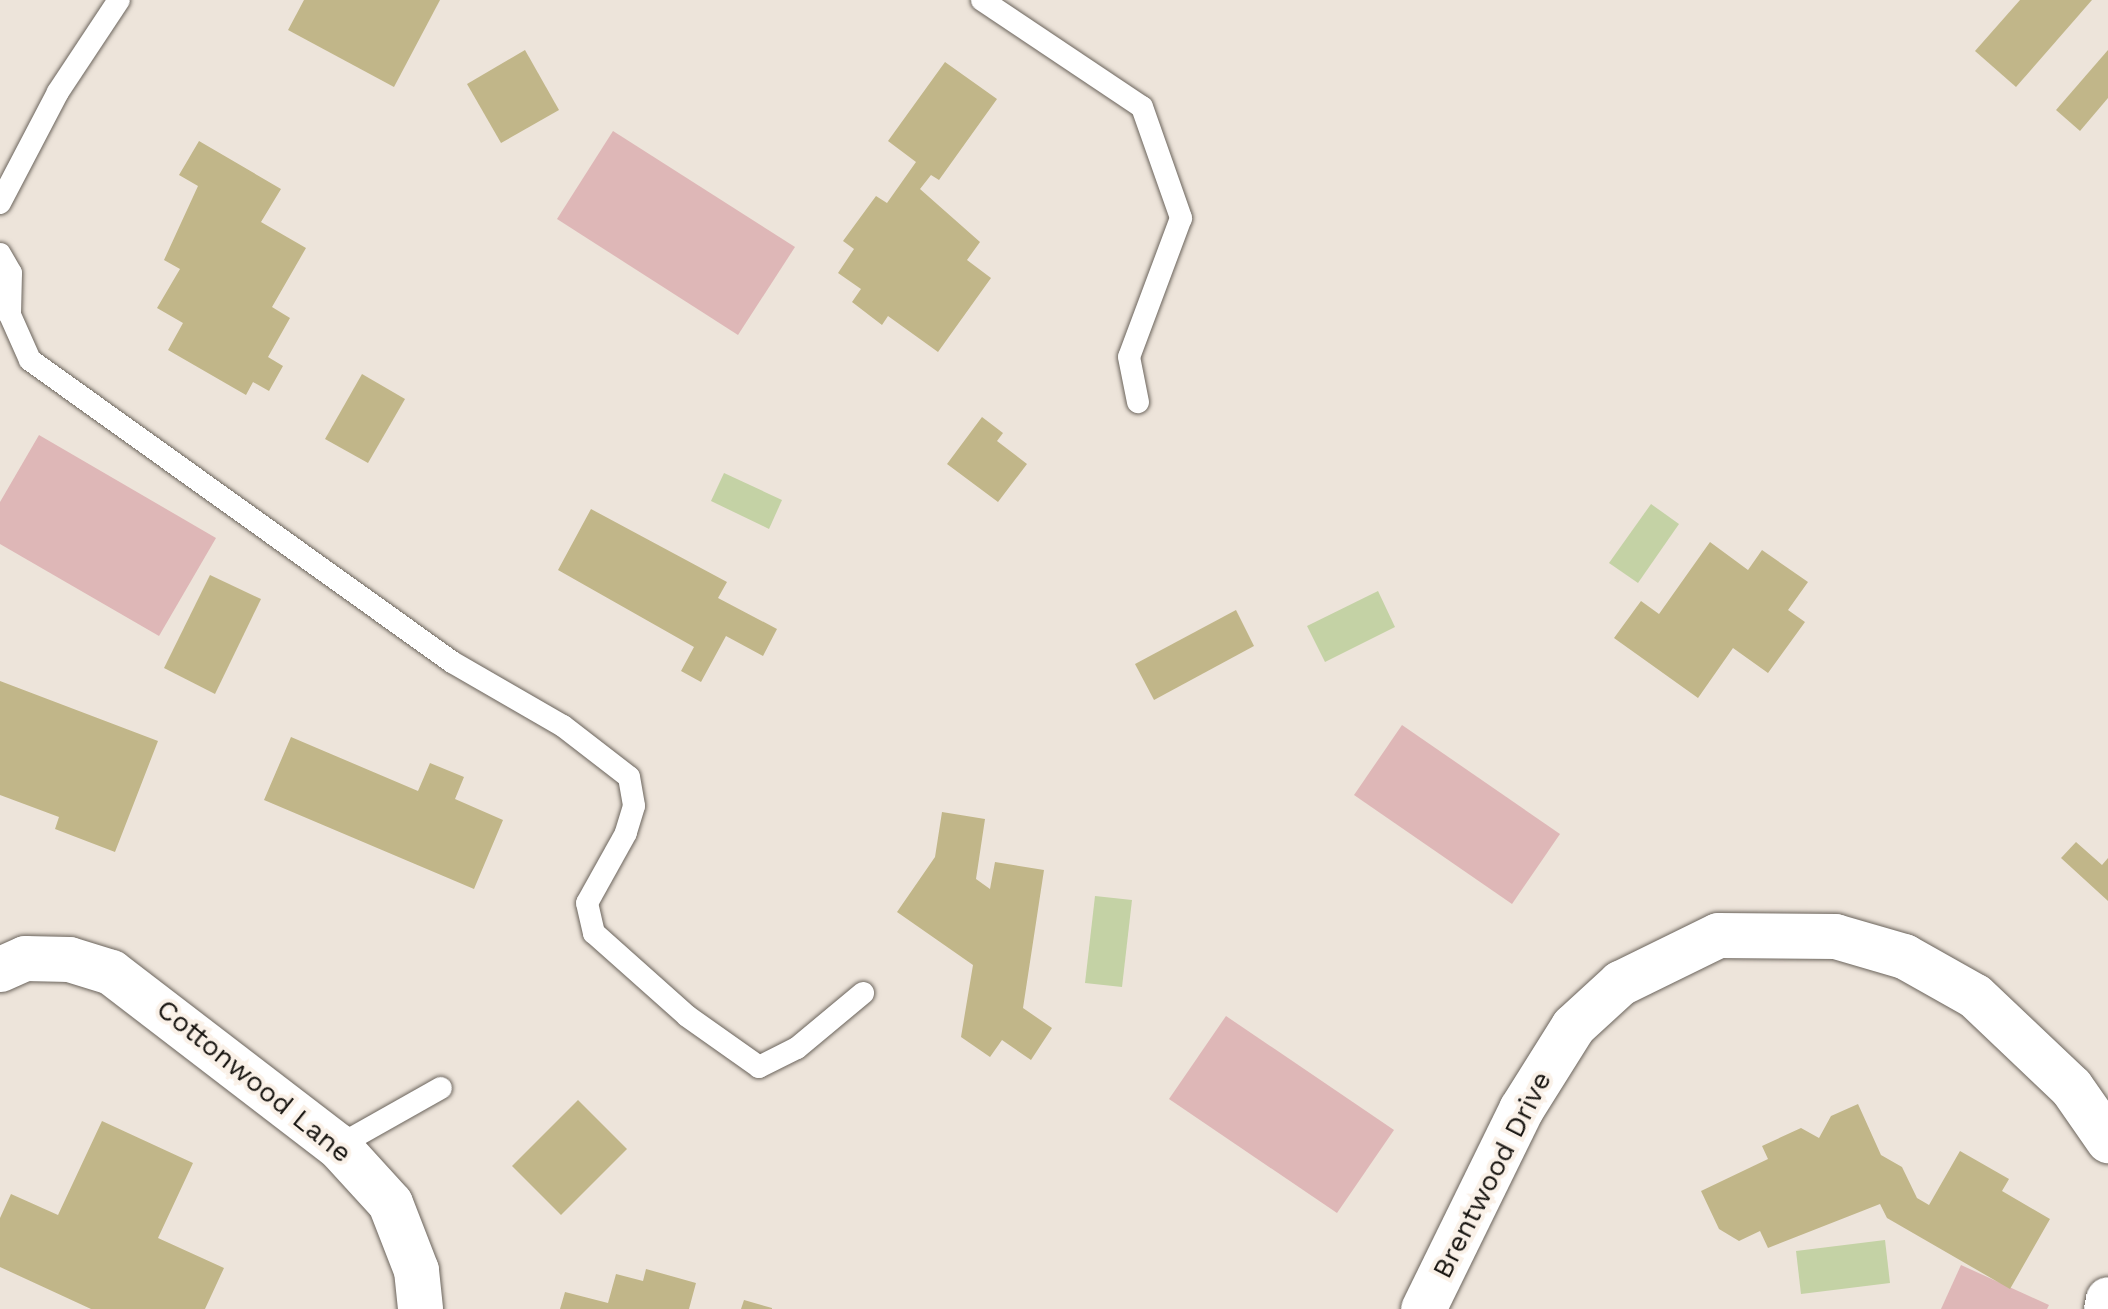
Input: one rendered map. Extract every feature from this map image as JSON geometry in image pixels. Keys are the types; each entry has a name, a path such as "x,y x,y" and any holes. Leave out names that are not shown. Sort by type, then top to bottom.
{"street":[{"name":"Brentwood Drive","path":"1424,1309 1520,1109 1572,1026 1620,983 1718,935 1835,936 1904,956 1975,996 2071,1087 2108,1140"},
{"name":"Cottonwood Lane","path":"0,969 25,958 69,959 111,972 338,1146 390,1203 416,1270 420,1309"},
{"path":"2106,1309 2108,1299"}],"lane":[{"path":"0,203 58,92 119,0"},
{"path":"982,0 1142,107 1182,218 1129,357 1138,402"},
{"path":"0,254 11,273 10,315 30,360 452,662 563,726 629,777 634,806 626,834 587,903 594,933 687,1016 759,1066 797,1048 864,992"},
{"path":"338,1146 440,1088"}],"shaded area":[{"path":"613,131 795,247 738,335 557,219"},
{"path":"39,435 216,538 159,636 0,544 0,502"},
{"path":"724,473 782,500 769,529 711,501"},
{"path":"1651,504 1679,524 1638,583 1609,563"},
{"path":"1378,591 1395,627 1325,662 1307,626"},
{"path":"1402,725 1560,834 1512,904 1354,795"},
{"path":"1095,896 1132,900 1122,987 1085,983"},
{"path":"1226,1016 1394,1130 1337,1213 1169,1099"},
{"path":"1885,1240 1890,1283 1801,1294 1796,1251"},
{"path":"1961,1265 2049,1305 2047,1309 1941,1309"}],"building":[{"path":"304,0 440,0 394,87 288,30"},
{"path":"2020,0 2092,0 2016,87 1975,51"},
{"path":"525,50 559,110 501,143 467,84"},
{"path":"2108,50 2108,98 2080,131 2056,110"},
{"path":"945,62 997,99 939,180 931,175 920,189 980,242 967,260 991,278 938,352 888,316 882,325 852,302 861,289 838,273 854,249 843,241 876,196 887,203 916,162 888,141"},
{"path":"199,141 281,189 261,222 306,248 272,307 290,318 268,357 283,366 269,391 253,382 246,395 168,350 183,323 157,308 180,269 164,260 198,186 179,175"},
{"path":"362,374 405,399 368,463 325,439"},
{"path":"982,417 1003,433 997,441 1027,464 998,502 947,464"},
{"path":"591,509 727,582 718,598 777,629 763,656 726,636 701,682 681,671 694,647 558,570"},
{"path":"1710,542 1748,570 1762,550 1808,582 1788,610 1805,622 1768,673 1733,648 1698,698 1614,638 1641,601 1659,614"},
{"path":"210,575 261,599 215,694 164,668"},
{"path":"1236,610 1254,646 1154,700 1135,664"},
{"path":"0,681 158,741 115,852 55,829 59,817 0,795"},
{"path":"291,737 418,791 430,763 464,777 455,799 503,820 474,889 264,800"},
{"path":"942,812 985,819 976,879 990,889 995,862 1044,870 1023,1008 1052,1028 1031,1060 1002,1040 990,1057 961,1037 973,965 897,912 935,857"},
{"path":"2076,842 2102,865 2108,858 2108,901 2061,858"},
{"path":"578,1100 627,1149 561,1215 512,1166"},
{"path":"1858,1104 1881,1155 1902,1167 1917,1198 1929,1205 1960,1151 2009,1179 2002,1191 2050,1219 2010,1289 1887,1218 1880,1204 1768,1248 1760,1231 1739,1241 1719,1229 1701,1191 1768,1159 1762,1146 1801,1128 1819,1138 1831,1116"},
{"path":"102,1121 193,1163 158,1238 224,1268 205,1309 91,1309 0,1267 0,1218 11,1194 58,1215"},
{"path":"646,1269 696,1283 689,1309 560,1309 565,1292 608,1303 616,1274 643,1281"},
{"path":"744,1300 772,1308 772,1309 741,1309"}]}
